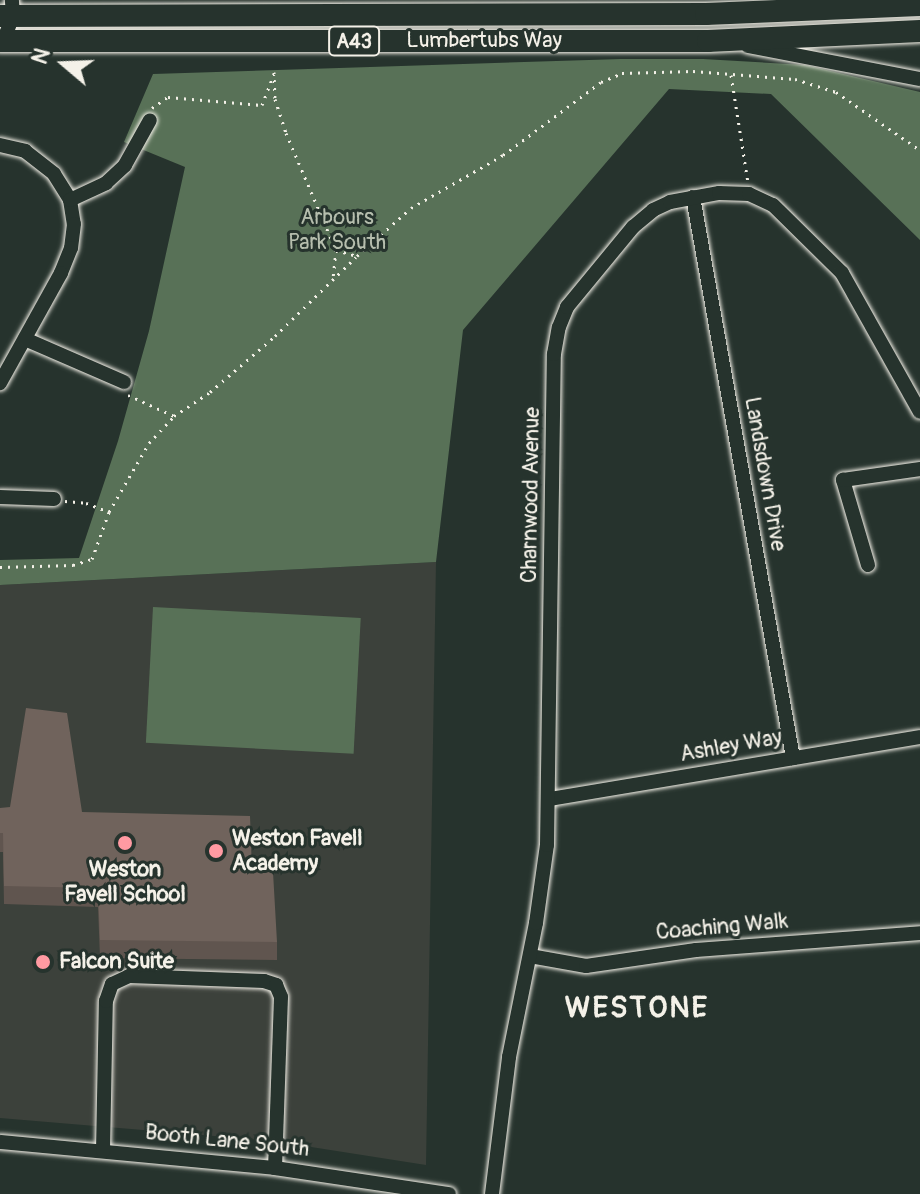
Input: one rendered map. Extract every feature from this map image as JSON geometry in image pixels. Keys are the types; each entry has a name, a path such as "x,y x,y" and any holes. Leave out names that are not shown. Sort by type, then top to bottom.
{"highway":[{"name":"Lumbertubs Way","path":"13,8 53,16 706,14 920,5"},
{"name":"Lumbertubs Way","path":"0,41 708,41 920,31"}],"street":[{"path":"0,41 6,34 13,8"},
{"path":"708,41 824,58 920,79"},
{"path":"70,200 106,183 115,174 150,120"},
{"path":"0,145 25,151 54,174 70,200 74,224 71,248 61,273 0,383"},
{"name":"Charnwood Avenue","path":"492,1194 509,1057 544,875 550,799 554,354 559,327 575,296 644,217 662,205 693,197 731,192 749,194"},
{"path":"749,194 773,205 842,273 920,412"},
{"name":"Landsdown Drive","path":"693,197 793,758"},
{"path":"25,339 124,382"},
{"path":"868,565 843,480 920,469"},
{"path":"0,497 54,499"},
{"name":"Ashley Way","path":"550,799 920,737"},
{"name":"Coaching Walk","path":"530,956 586,966 696,950 920,933"},
{"path":"103,1151 106,1001 112,984 129,976 264,981 276,985 281,997 275,1168"},
{"name":"Booth Lane South","path":"0,1142 275,1168 449,1194"}],"path":[{"path":"150,120 152,105 168,97 262,105 274,72 275,99 286,133 336,250 333,279"},
{"path":"0,567 85,564 92,559 109,512 149,443 174,416 210,392 275,336 411,208 503,155 601,82 622,73 730,74 795,79 836,92 920,150"},
{"path":"730,74 749,194"},
{"path":"336,250 357,256"},
{"path":"124,382 123,393 174,416"},
{"path":"54,499 86,503 109,512"}],"shaded area":[{"name":"Weston Favell Academy","path":"436,562 426,1165 273,1141 0,1118 0,585"}],"green space":[{"name":"Arbours Park South","path":"703,59 805,65 920,92 920,240 771,94 669,89 463,330 436,562 0,585 0,560 79,558 118,441 149,331 185,167 124,142 153,74"},
{"path":"153,607 361,618 354,754 146,743"}],"building":[{"name":"Weston Favell School","path":"26,708 67,713 82,812 250,816 252,871 273,872 277,942 100,940 98,888 4,886 0,808 10,807"}],"place":[{"name":"Weston Favell School","path":"125,843"},
{"name":"Weston Favell Academy","path":"216,851"},
{"name":"Falcon Suite","path":"43,962"}],"district":[{"name":"WESTONE","path":"637,1008"}]}
